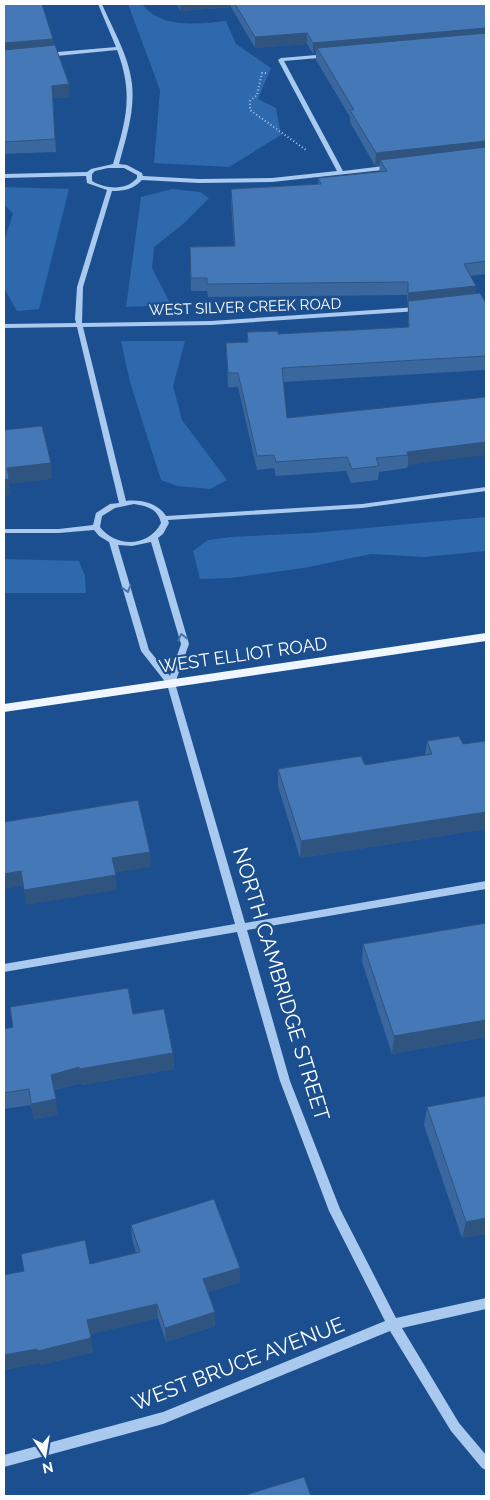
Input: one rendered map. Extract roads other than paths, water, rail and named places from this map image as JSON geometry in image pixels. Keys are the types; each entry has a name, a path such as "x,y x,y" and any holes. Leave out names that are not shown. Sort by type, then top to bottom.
{"main road":[{"name":"WEST ELLIOT ROAD","path":"4,708 486,638"}],"street":[{"path":"100,4 128,73 130,96 127,121 116,165"},
{"path":"42,55 118,48"},
{"path":"340,55 281,60 341,172"},
{"path":"4,176 89,174 99,167 116,165 132,168 140,174 140,178"},
{"path":"89,174 90,182 110,189 127,187 140,178 218,181 272,180 399,166"},
{"path":"110,189 80,287 78,319 123,503"},
{"name":"WEST SILVER CREEK ROAD","path":"4,326 211,323 381,313 429,308"},
{"path":"164,518 163,528 154,538 134,544 113,542 99,533 96,527 100,515 113,506 123,503 134,502 153,507 164,518 362,506 486,489"},
{"path":"4,532 59,531 96,527"},
{"path":"154,538 185,644 172,683"},
{"path":"113,542 144,651 172,683"},
{"name":"NORTH CAMBRIDGE STREET","path":"172,683 285,1081 335,1212 393,1324 455,1427 486,1464"},
{"path":"4,968 486,885"},
{"name":"WEST BRUCE AVENUE","path":"4,1461 164,1418 393,1324 486,1303"}]}
